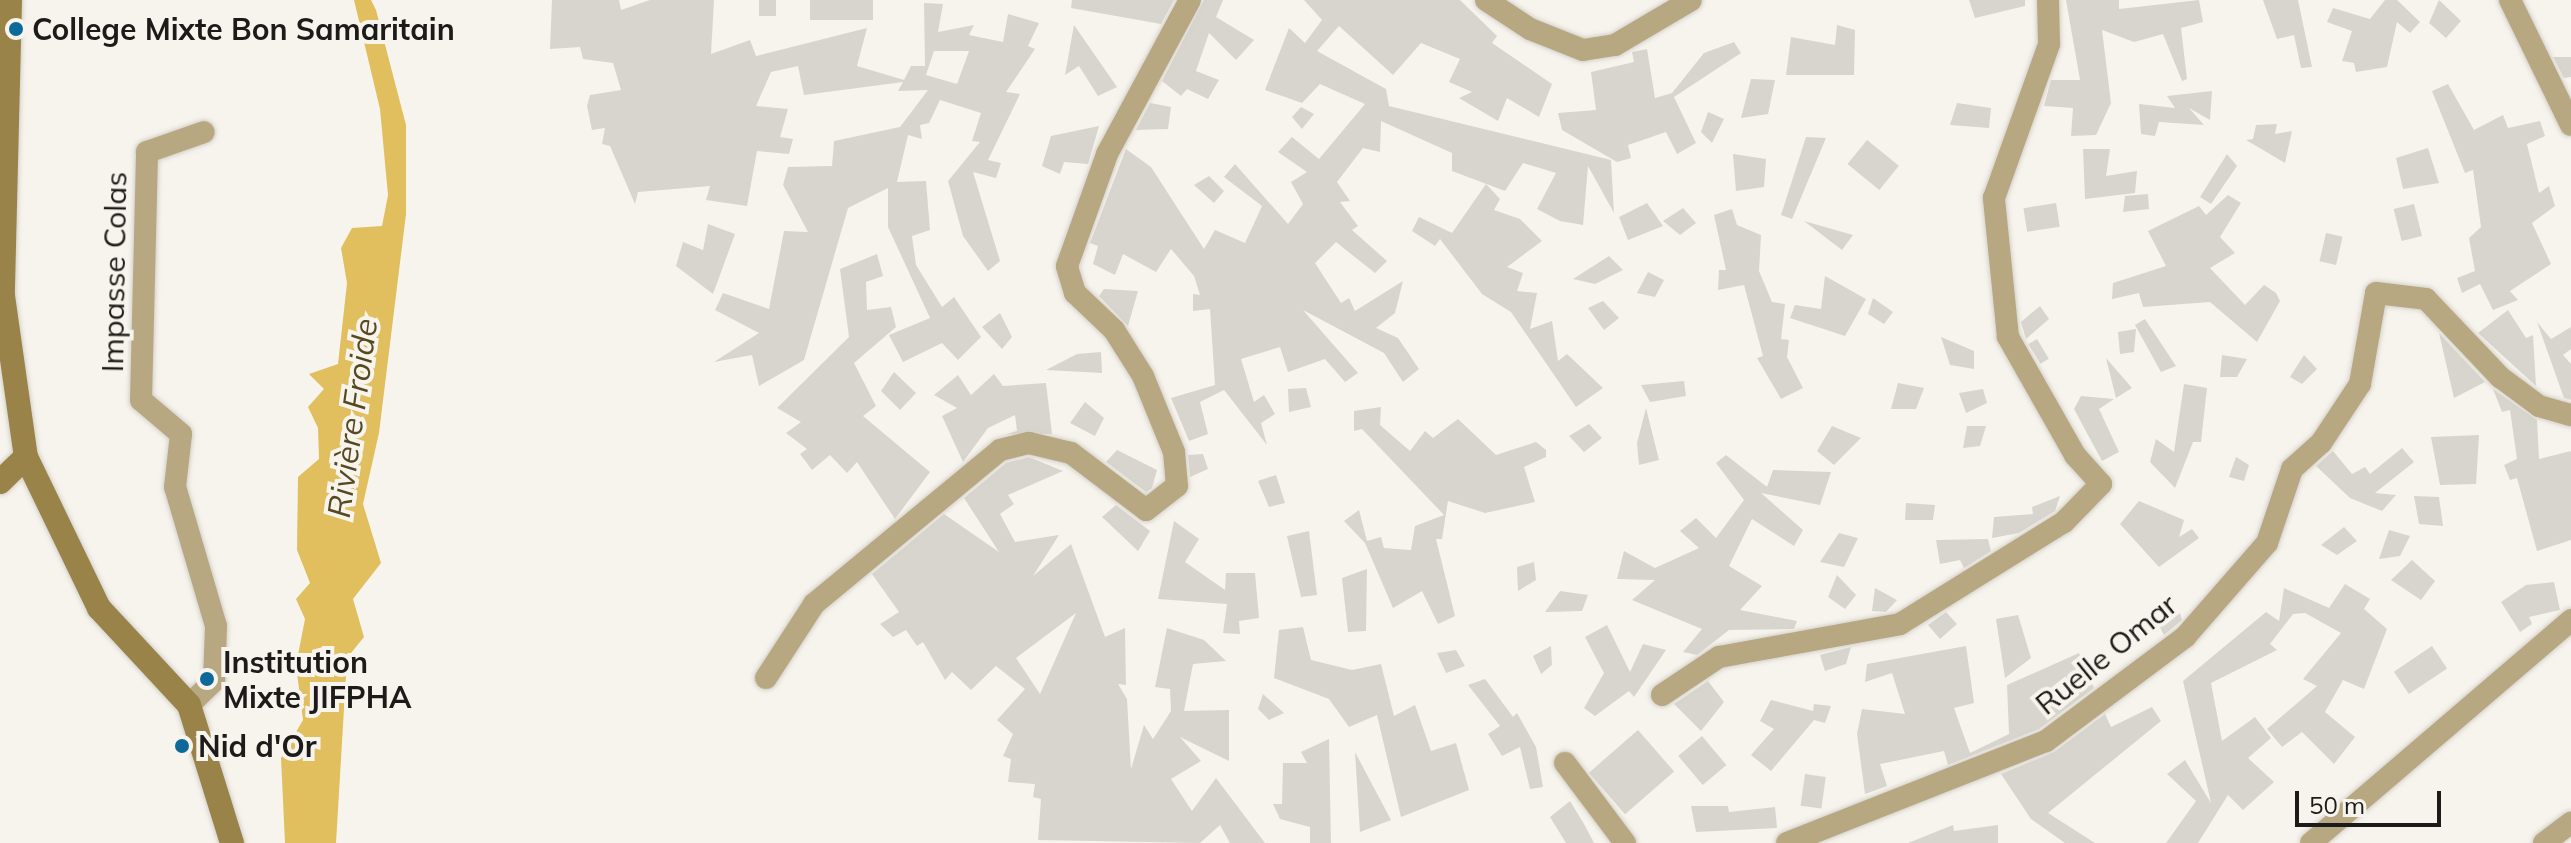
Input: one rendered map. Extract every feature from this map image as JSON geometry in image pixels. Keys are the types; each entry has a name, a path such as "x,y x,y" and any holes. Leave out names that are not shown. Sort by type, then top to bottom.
{"street":[{"path":"10,0 5,332 26,457 99,608 189,705 232,843"},
{"path":"766,678 814,604 1000,450 1029,443 1071,453 1146,510 1177,486 1174,452 1143,376 1114,330 1075,293 1067,266 1112,144 1190,0"},
{"path":"1486,0 1530,29 1583,50 1615,45 1691,0"},
{"path":"1662,695 1719,657 1900,624 2064,522 2101,484 2075,455 2006,323 1994,198 2049,44 2048,0"},
{"path":"2510,0 2571,125"},
{"name":"Impasse Colas","path":"189,705 214,681 216,626 175,487 181,434 141,400 147,152 204,132"},
{"name":"Ruelle Omar","path":"1787,843 2046,741 2185,637 2267,543 2292,469 2321,443 2360,384 2376,293 2426,299 2500,377 2539,406 2571,415"},
{"path":"0,482 26,457"},
{"path":"2311,843 2571,620"},
{"path":"1565,763 1625,843"},
{"path":"2544,843 2571,823"}],"water":[{"name":"Rivière Froide","path":"354,0 371,0 376,10 406,125 406,214 379,433 363,504 381,563 353,599 364,637 347,658 336,843 285,843 281,758 303,720 296,665 305,619 296,599 310,583 297,550 298,477 319,459 318,428 308,407 324,389 309,374 338,364 347,283 341,248 352,228 382,226 388,195 380,109"}],"building":[{"path":"552,0 619,0 621,10 650,0 714,0 711,54 750,40 756,56 867,28 857,66 904,80 911,66 925,66 924,3 943,4 938,32 974,25 969,35 1003,42 1008,14 1039,23 1028,46 1035,49 1006,92 1020,94 988,160 1001,163 996,178 973,172 1000,261 988,271 963,236 948,181 980,142 972,141 981,113 940,100 929,123 920,125 922,139 908,135 897,182 926,181 930,230 912,236 916,265 942,307 954,297 981,337 958,360 942,343 903,362 889,335 930,318 888,227 888,188 848,208 804,360 759,386 752,355 714,362 759,333 715,310 723,293 769,309 784,231 808,232 783,185 788,167 832,166 834,141 900,127 928,90 898,91 903,82 804,95 798,66 771,72 756,106 788,109 780,137 793,139 789,154 757,151 747,206 706,200 710,186 638,192 635,204 610,146 602,144 605,128 592,130 587,106 590,95 621,90 613,63 583,59 580,47 550,49","holes":["934,51 969,51 957,84 926,75"]},
{"path":"759,0 776,0 776,16 759,16"},
{"path":"810,0 873,0 873,20 810,20"},
{"path":"1072,0 1174,0 1161,24 1071,8"},
{"path":"1204,0 1223,0 1216,17 1254,40 1236,60 1209,33 1196,71 1219,80 1208,99 1187,89 1181,96 1162,81"},
{"path":"1304,0 1460,0 1497,36 1492,43 1552,84 1539,117 1507,98 1498,121 1459,98 1472,92 1449,82 1460,59 1421,43 1393,75 1339,26 1317,51 1386,89 1389,106 1611,160 1614,213 1588,166 1583,225 1560,221 1537,209 1556,173 1523,163 1505,191 1452,171 1452,153 1381,121 1380,152 1363,148 1337,182 1350,201 1340,202 1358,226 1352,230 1387,261 1375,273 1336,242 1315,263 1341,303 1349,298 1355,311 1403,281 1395,313 1376,328 1398,338 1419,369 1403,382 1384,353 1303,310 1358,373 1345,382 1325,359 1288,372 1280,347 1241,359 1254,402 1264,395 1275,414 1261,423 1267,445 1224,390 1200,402 1208,434 1189,441 1171,398 1215,385 1210,309 1193,311 1193,294 1200,295 1194,276 1171,249 1156,272 1123,254 1115,275 1093,264 1098,246 1090,243 1126,149 1151,167 1204,249 1215,230 1245,243 1262,206 1224,177 1235,164 1288,224 1303,204 1291,182 1307,172 1278,152 1292,137 1319,159 1365,104 1320,84 1302,103 1265,90 1289,28 1305,43 1322,20"},
{"path":"1969,0 2025,0 2025,6 1975,18"},
{"path":"2066,0 2119,0 2119,9 2199,0 2203,22 2181,28 2187,79 2182,81 2163,34 2134,42 2102,30 2111,103 2096,135 2071,136 2073,108 2044,106 2051,80 2080,80"},
{"path":"2263,0 2298,0 2312,67 2301,68 2294,35 2277,39"},
{"path":"2385,0 2397,0 2420,22 2410,33 2397,22 2387,67 2356,72 2354,63 2342,61 2352,31 2327,22 2333,8 2370,19"},
{"path":"2439,0 2461,21 2446,38 2429,23"},
{"path":"1074,25 1117,87 1098,96 1079,66 1065,75"},
{"path":"1837,25 1855,30 1854,75 1786,75 1791,37 1835,45"},
{"path":"1734,42 1741,53 1674,97 1696,143 1677,154 1666,132 1628,145 1631,158 1617,162 1562,130 1558,113 1596,110 1591,72 1634,62 1632,52 1647,49 1655,98 1672,93 1704,53"},
{"path":"2553,57 2571,57 2571,77 2564,78"},
{"path":"1751,79 1775,80 1768,114 1741,118"},
{"path":"2448,84 2474,130 2503,115 2508,128 2540,121 2545,136 2527,144 2539,193 2549,186 2555,206 2532,223 2551,264 2510,291 2518,300 2493,310 2480,284 2462,293 2457,278 2475,271 2469,238 2481,227 2473,170 2465,173 2432,91"},
{"path":"2212,91 2210,120 2189,108 2204,125 2159,122 2155,136 2141,134 2139,104 2175,108 2167,96"},
{"path":"1150,103 1171,107 1168,129 1136,130"},
{"path":"1957,103 1991,108 1989,128 1950,125"},
{"path":"1301,107 1314,114 1302,129 1292,117"},
{"path":"1708,112 1724,119 1712,143 1701,132"},
{"path":"2277,124 2275,134 2292,131 2285,163 2246,140 2253,139 2256,125"},
{"path":"1099,126 1088,164 1064,162 1060,174 1042,166 1051,136"},
{"path":"1806,137 1826,138 1792,219 1781,215"},
{"path":"1867,140 1899,166 1879,190 1847,164"},
{"path":"2428,148 2439,183 2403,189 2396,158"},
{"path":"2083,149 2110,149 2106,176 2137,171 2135,193 2085,199"},
{"path":"1733,154 1766,159 1764,187 1736,191"},
{"path":"2227,154 2237,166 2211,204 2200,197"},
{"path":"1209,176 1224,191 1214,203 1194,185"},
{"path":"1486,184 1500,199 1494,210 1520,219 1542,241 1507,267 1523,273 1517,291 1537,293 1530,329 1552,321 1558,361 1567,354 1603,388 1576,407 1511,312 1482,294 1440,239 1435,246 1412,231 1419,217 1452,233"},
{"path":"2148,194 2149,209 2123,212 2125,196"},
{"path":"2228,195 2241,203 2220,237 2235,253 2210,268 2245,305 2264,285 2276,293 2280,301 2257,342 2210,302 2143,307 2139,293 2112,299 2113,283 2166,266 2148,231 2199,206 2206,215"},
{"path":"1647,203 1663,226 1628,240 1619,217"},
{"path":"2056,203 2060,227 2027,232 2023,208"},
{"path":"2414,204 2422,236 2402,241 2394,209"},
{"path":"1683,208 1696,223 1680,235 1663,221"},
{"path":"1732,209 1737,225 1761,235 1759,271 1772,302 1785,304 1781,339 1789,340 1787,357 1803,388 1781,399 1757,358 1763,356 1744,285 1718,290 1719,270 1726,270 1714,215"},
{"path":"1804,221 1853,235 1842,250"},
{"path":"708,224 735,234 713,294 676,266 683,242 703,250"},
{"path":"2326,233 2343,237 2336,265 2319,261"},
{"path":"877,254 883,276 866,282 867,310 891,307 896,327 854,363 876,406 863,416 930,472 895,519 857,462 847,473 830,455 812,470 800,454 807,449 786,433 801,422 777,408 849,337 840,269"},
{"path":"1609,256 1623,270 1595,284 1573,279"},
{"path":"1648,272 1664,280 1655,297 1637,293"},
{"path":"1825,276 1866,299 1845,336 1790,318 1795,305 1821,309"},
{"path":"1104,289 1138,291 1128,326 1099,296"},
{"path":"1873,298 1893,312 1884,324 1868,314"},
{"path":"1603,301 1619,318 1604,330 1588,308"},
{"path":"2040,306 2049,319 2026,339 2021,322"},
{"path":"2508,310 2526,338 2533,335 2536,386 2478,333"},
{"path":"1000,313 1012,337 1002,349 982,327"},
{"path":"2145,319 2176,366 2161,372 2135,325"},
{"path":"2537,322 2551,339 2571,327 2571,349 2563,355 2571,364 2571,400 2564,398"},
{"path":"2136,329 2134,352 2120,354 2118,332"},
{"path":"2439,333 2485,382 2454,398"},
{"path":"1941,337 1974,351 1974,369 1950,365"},
{"path":"2037,339 2049,359 2040,364 2028,344"},
{"path":"1101,352 1102,373 1046,370 1077,354"},
{"path":"2222,355 2247,359 2237,377 2220,377"},
{"path":"2304,355 2317,369 2302,384 2290,377"},
{"path":"2106,358 2132,388 2116,398"},
{"path":"894,372 916,393 900,410 881,391"},
{"path":"994,374 1003,386 1046,383 1052,434 1007,434 1017,431 1015,415 988,428 963,462 942,416 957,408 934,395 958,375 971,395"},
{"path":"1684,381 1686,396 1650,402 1641,385"},
{"path":"1898,383 1924,388 1916,409 1891,409"},
{"path":"2184,384 2207,388 2201,442 2193,442 2175,488 2150,462 2156,439 2174,452"},
{"path":"1306,388 1311,407 1289,412 1288,389"},
{"path":"1983,389 1987,403 1966,413 1959,393"},
{"path":"2493,389 2537,420 2539,459 2571,451 2571,540 2537,551 2517,478 2510,480 2504,465 2517,459 2510,410 2502,412"},
{"path":"2081,396 2114,399 2099,409 2119,452 2102,461 2074,409"},
{"path":"1085,402 1104,418 1095,436 1070,423"},
{"path":"1381,407 1380,425 1410,451 1425,431 1433,438 1458,419 1496,455 1536,442 1546,450 1546,457 1524,467 1535,502 1485,513 1448,501 1442,539 1436,539 1455,616 1438,624 1422,591 1393,608 1365,543 1344,521 1359,510 1367,541 1381,537 1384,548 1411,550 1415,526 1444,515 1362,429 1354,431 1354,411"},
{"path":"1646,408 1659,460 1639,465 1637,443"},
{"path":"1589,424 1602,438 1584,452 1569,436"},
{"path":"1832,426 1861,438 1834,465 1817,451"},
{"path":"1967,426 1986,426 1980,446 1963,448"},
{"path":"2479,435 2476,484 2440,485 2431,437"},
{"path":"2402,448 2414,462 2375,493 2396,495 2382,511 2350,498 2316,466 2333,451 2352,474 2365,467 2370,474"},
{"path":"1117,450 1157,470 1152,488 1146,492 1106,462"},
{"path":"1203,454 1208,469 1190,477 1188,455"},
{"path":"1726,455 1767,487 1773,470 1831,472 1820,505 1761,493 1803,530 1794,546 1752,519 1729,566 1762,586 1740,610 1797,621 1794,629 1729,630 1697,655 1683,652 1702,629 1632,600 1655,580 1617,579 1624,551 1655,568 1699,548 1680,531 1696,518 1716,538 1744,500 1716,463"},
{"path":"1029,457 1063,471 1008,495 1014,504 1000,514 1015,542 1059,535 1033,576 1071,544 1105,637 1125,628 1126,685 1118,684 1127,699 1131,769 1144,725 1153,739 1171,711 1170,689 1155,687 1167,628 1204,640 1226,661 1193,664 1184,711 1229,710 1229,761 1180,737 1201,761 1171,779 1192,811 1216,778 1265,843 1230,843 1220,825 1200,843 1038,840 1041,799 1033,797 1035,784 1008,782 1011,759 1003,756 1013,734 997,720 1025,689 996,666 971,690 952,672 945,680 923,642 917,646 906,630 893,637 880,624 899,612 872,574 944,514 999,552 964,498 1006,463","holes":["1076,613 1040,694 1016,658"]},
{"path":"2236,457 2249,465 2244,481 2229,477"},
{"path":"1276,475 1285,503 1269,507 1258,481"},
{"path":"2060,496 2055,511 2019,533 1992,538 1994,517 2033,514 2032,507"},
{"path":"2414,496 2439,497 2443,526 2419,524"},
{"path":"2139,501 2184,520 2179,537 2192,529 2199,538 2159,567 2120,524"},
{"path":"1906,503 1935,505 1933,520 1905,520"},
{"path":"1116,505 1150,531 1138,551 1102,517"},
{"path":"1174,521 1199,539 1185,562 1225,590 1226,573 1255,573 1259,618 1239,621 1240,634 1223,633 1227,604 1158,599"},
{"path":"2344,527 2357,541 2337,555 2321,545"},
{"path":"2389,530 2410,536 2400,556 2379,559"},
{"path":"1309,531 1317,595 1301,597 1287,536"},
{"path":"1839,533 1858,538 1844,567 1820,562"},
{"path":"1988,539 1991,551 1964,568 1960,560 1940,564 1936,540"},
{"path":"2412,560 2435,581 2421,600 2391,580"},
{"path":"1534,562 1536,580 1518,591 1517,567"},
{"path":"1367,569 1366,631 1348,632 1342,578"},
{"path":"1837,575 1856,595 1845,609 1828,597"},
{"path":"2554,582 2560,610 2529,617 2532,624 2520,632 2501,602 2526,585"},
{"path":"2345,584 2370,599 2364,609 2387,629 2364,689 2343,680 2325,712 2355,737 2334,764 2302,732 2282,747 2267,729 2317,686 2303,679 2341,633 2305,613 2293,614 2270,644 2277,650 2211,683 2222,741 2255,717 2271,738 2248,758 2274,782 2243,810 2228,795 2198,843 2166,843 2196,801 2167,774 2185,760 2211,803 2183,681 2266,612 2279,621 2284,588 2329,608"},
{"path":"1875,588 1897,600 1886,612 1872,611"},
{"path":"1560,591 1588,595 1582,611 1545,612"},
{"path":"1946,612 1957,624 1940,639 1928,625"},
{"path":"2180,613 2182,620 2164,635 2158,624"},
{"path":"2018,615 2031,658 2005,678 1996,619"},
{"path":"1607,625 1630,672 1643,644 1666,650 1634,697 1629,691 1595,716 1584,708 1604,673 1585,637"},
{"path":"1303,627 1311,660 1352,670 1381,664 1394,716 1415,705 1431,751 1456,743 1469,790 1401,817 1377,715 1349,727 1329,699 1274,678 1279,630"},
{"path":"1551,646 1552,665 1541,674 1533,656"},
{"path":"1966,646 1974,703 1954,708 1970,753 2009,734 2007,685 2079,653 2094,688 2039,729 1948,765 1944,751 1880,764 1887,786 1865,794 1857,734 1862,709 1905,714 1892,673 1865,682 1867,664"},
{"path":"2432,646 2447,668 2409,694 2394,672"},
{"path":"1851,647 1846,664 1825,671 1820,655"},
{"path":"1456,650 1465,666 1446,673 1437,653"},
{"path":"1485,679 1513,717 1517,713 1536,747 1543,787 1530,789 1520,747 1502,756 1488,734 1500,726 1468,685"},
{"path":"1708,681 1724,702 1701,731 1674,704"},
{"path":"1263,694 1284,713 1269,720 1258,709"},
{"path":"1771,700 1813,711 1814,704 1831,706 1825,723 1814,720 1771,771 1751,755 1774,729 1760,721"},
{"path":"2152,707 2161,721 2048,813 2095,843 2065,843 2031,819 2001,774 2054,752 2105,714 2111,727"},
{"path":"1638,730 1674,772 1625,814 1589,773"},
{"path":"1702,736 1726,765 1703,785 1678,756"},
{"path":"1329,739 1331,843 1310,843 1310,827 1280,819 1273,804 1282,804 1283,763 1307,763 1301,752"},
{"path":"1355,752 1391,820 1360,832"},
{"path":"1805,774 1826,777 1821,809 1801,806"},
{"path":"1570,801 1594,843 1566,843 1550,817"},
{"path":"1691,806 1728,806 1729,812 1775,807 1777,828 1696,832"},
{"path":"1953,825 1954,831 1998,825 1998,843 1908,843"}],"place":[{"name":"College Mixte Bon Samaritain","path":"16,29"},
{"name":"Institution Mixte JIFPHA","path":"207,679"},
{"name":"Nid d'Or","path":"182,746"}]}
